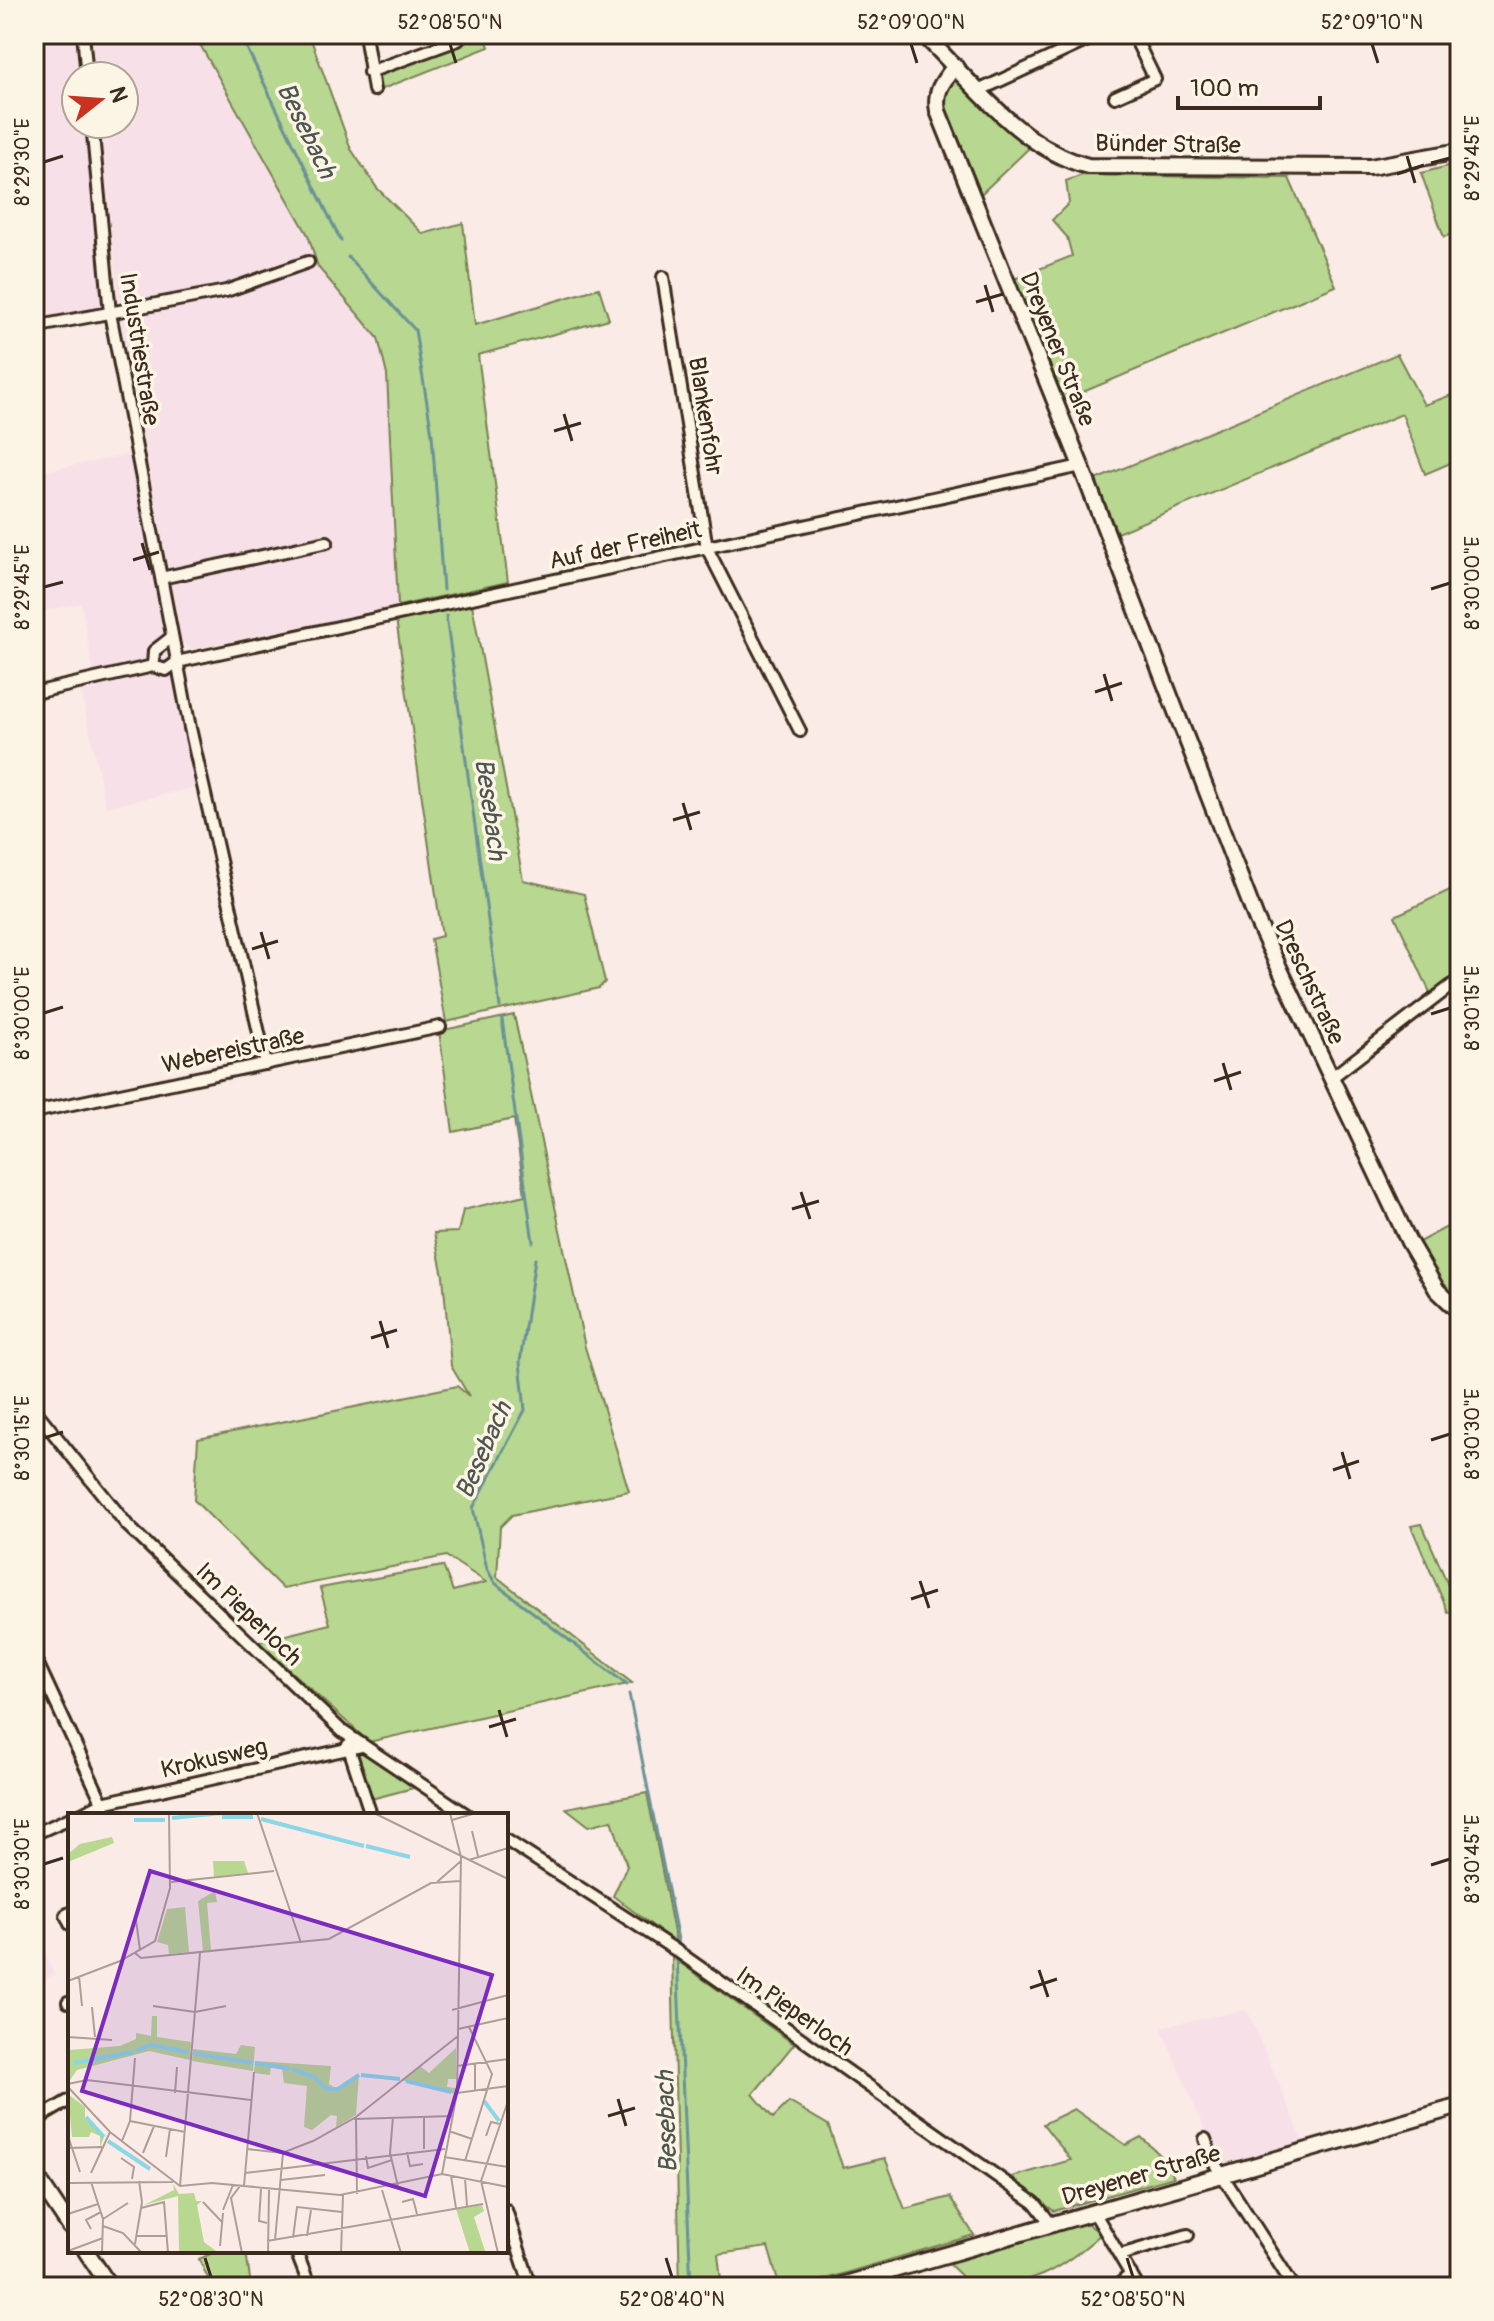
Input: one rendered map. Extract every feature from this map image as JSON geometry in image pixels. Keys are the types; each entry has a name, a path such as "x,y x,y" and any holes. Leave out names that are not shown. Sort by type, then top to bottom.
{"street":[{"path":"83,34 85,60"},
{"path":"365,34 374,90"},
{"name":"Bünder Straße","path":"923,34 1043,148 1088,166 1370,167 1460,151"},
{"path":"980,90 1101,34"},
{"path":"1115,97 1155,79 1133,34"},
{"path":"369,72 458,40"},
{"name":"Dreyener Straße","path":"955,66 935,97 938,111 1155,652"},
{"name":"Industriestraße","path":"94,140 110,313 177,662 266,1064"},
{"path":"34,327 226,291 308,262"},
{"name":"Blankenfohr","path":"663,277 707,548 800,731"},
{"name":"Auf der Freiheit","path":"177,662 1081,466"},
{"path":"161,578 327,542"},
{"path":"153,666 154,651 172,637"},
{"name":"Dreschstraße","path":"1155,652 1257,921 1409,1242 1437,1290 1460,1312"},
{"path":"34,693 153,666 166,670 177,662"},
{"path":"1331,1078 1460,979"},
{"name":"Webereistraße","path":"34,1112 440,1027"},
{"name":"Im Pieperloch","path":"34,1409 128,1526 342,1731 355,1748"},
{"path":"34,1656 107,1813"},
{"path":"355,1748 371,1813"},
{"path":"355,1748 464,1813"},
{"name":"Krokusweg","path":"82,1813 102,1803 355,1748"},
{"path":"34,1834 68,1819"},
{"name":"Im Pieperloch","path":"508,1841 674,1949 1035,2203 1051,2224"},
{"path":"34,2121 68,2101"},
{"name":"Dreyener Straße","path":"835,2287 867,2283 1051,2224 1460,2106"},
{"path":"1205,2139 1222,2175 1294,2287"},
{"path":"34,2173 68,2224"},
{"path":"1094,2212 1138,2287"},
{"path":"508,2216 531,2287"},
{"path":"1120,2255 1188,2235"},
{"path":"87,2253 110,2287"},
{"path":"297,2253 310,2287"},
{"path":"1116,2287 1131,2274"}],"shaded area":[{"path":"34,34 74,34 76,60 60,60 60,140 86,140 104,305 95,311 34,323"},
{"path":"89,34 194,34 308,235 318,267 378,338 387,375 398,606 193,649 182,642 122,326 101,140 140,140 140,60 92,60"},
{"path":"132,454 201,786 106,807 80,686 94,675 81,603 34,613 34,473"},
{"path":"34,1929 54,1974 34,1986"},
{"path":"1247,2010 1303,2141 1220,2165 1161,2027"}],"green space":[{"path":"194,34 309,34 351,149 377,188 423,234 463,223 475,325 599,288 609,319 478,355 508,582 398,606 387,375 378,338 318,267 308,235"},
{"path":"457,34 485,34 489,47 380,90 375,75 460,44"},
{"path":"959,78 1030,147 981,194 944,103 945,90"},
{"path":"1460,163 1460,231 1444,237 1421,173"},
{"path":"1082,175 1289,178 1336,286 1064,400 1014,279 1072,256 1067,237 1052,220 1069,203 1066,181"},
{"path":"1397,354 1424,405 1460,392 1460,459 1425,474 1402,414 1117,533 1095,480"},
{"path":"472,604 523,880 584,894 605,982 599,988 446,1022 431,939 442,936 396,619"},
{"path":"1454,888 1460,903 1460,975 1432,997 1395,916"},
{"path":"514,1015 585,1347 629,1491 512,1515 500,1527 497,1577 632,1683 369,1742 258,1642 330,1624 320,1588 443,1566 453,1591 486,1582 446,1556 283,1589 194,1500 198,1439 457,1386 469,1396 451,1366 443,1276 434,1233 458,1232 463,1210 525,1195 514,1119 453,1132 439,1031"},
{"path":"1460,1220 1460,1305 1440,1284 1419,1242"},
{"path":"1422,1524 1460,1616 1448,1612 1411,1526"},
{"path":"360,1751 417,1787 371,1799 356,1755"},
{"path":"647,1793 676,1943 613,1896 627,1866 612,1820 589,1826 566,1808"},
{"path":"672,1957 794,2044 753,2094 773,2118 789,2102 828,2125 843,2168 885,2158 905,2209 950,2197 974,2235 798,2287 780,2287 768,2247 718,2254 722,2287 680,2287"},
{"path":"1074,2109 1126,2145 1141,2137 1160,2155 1174,2177 1054,2211 1009,2178 1071,2160 1043,2124"},
{"path":"1083,2220 1101,2234 1057,2267 1028,2280 973,2287 947,2262"},
{"path":"212,2253 246,2253 251,2287 212,2287 199,2259"}],"waterway":[{"name":"Besebach","path":"240,34 341,241"},
{"name":"Besebach","path":"348,257 415,330 432,434 443,590"},
{"name":"Besebach","path":"446,616 500,1007"},
{"name":"Besebach","path":"502,1019 533,1242"},
{"name":"Besebach","path":"535,1259 520,1362 525,1410 473,1508 487,1569 495,1583 627,1685"},
{"name":"Besebach","path":"629,1694 679,1945"},
{"name":"Besebach","path":"677,1956 691,2287"}]}
